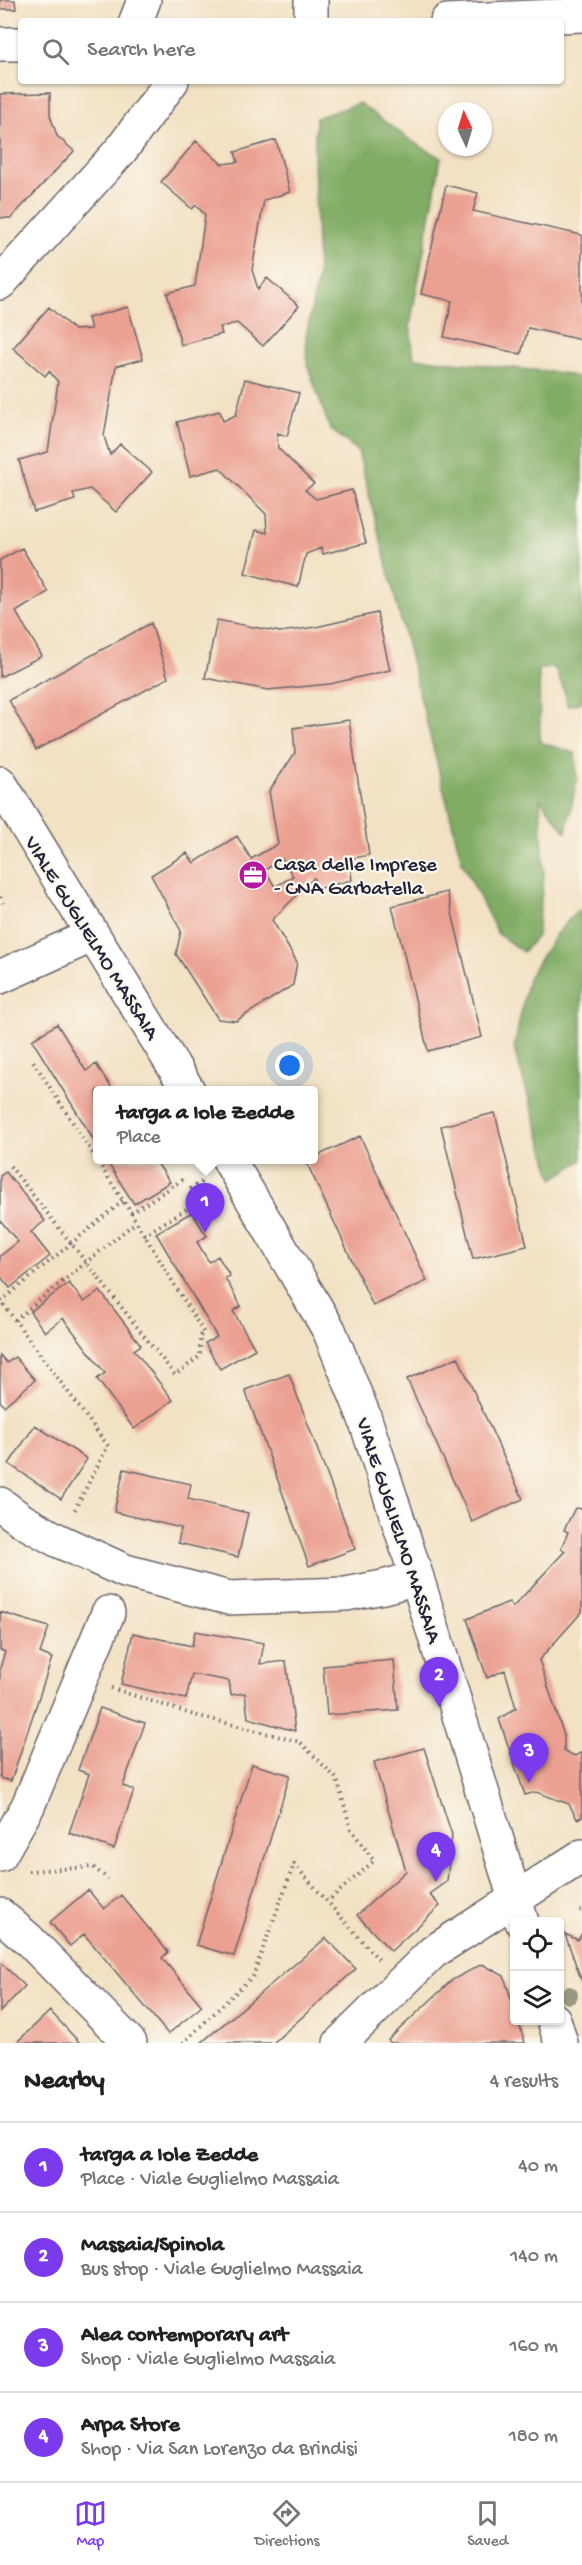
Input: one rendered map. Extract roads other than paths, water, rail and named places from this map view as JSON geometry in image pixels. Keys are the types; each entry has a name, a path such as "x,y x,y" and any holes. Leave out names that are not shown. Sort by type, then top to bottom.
{"street":[{"path":"137,18 144,0"},
{"path":"514,18 582,15"},
{"path":"0,45 18,44"},
{"path":"0,283 121,150 170,84"},
{"name":"VIALE GUGLIELMO MASSAIA","path":"0,783 91,936 185,1086"},
{"path":"0,977 91,936"},
{"name":"VIALE GUGLIELMO MASSAIA","path":"231,1164 329,1330 364,1416 417,1578 518,1910"},
{"path":"0,1504 23,1521 57,1540 125,1571 229,1598 346,1594 417,1578"},
{"path":"8,1863 28,1806 108,1613"},
{"path":"340,2043 433,1952 518,1910 582,1856"},
{"path":"0,1915 28,1939 130,2043"},
{"path":"556,2025 561,2043"}],"place":[{"name":"Casa delle Imprese - CNA Garbatella","path":"253,875"},
{"name":"targa a Iole Zedde","path":"205,1233"},
{"name":"Massaia/Spinola","path":"439,1707"},
{"name":"Alea contemporary art","path":"529,1783"},
{"name":"Arpa Store","path":"436,1882"}]}
